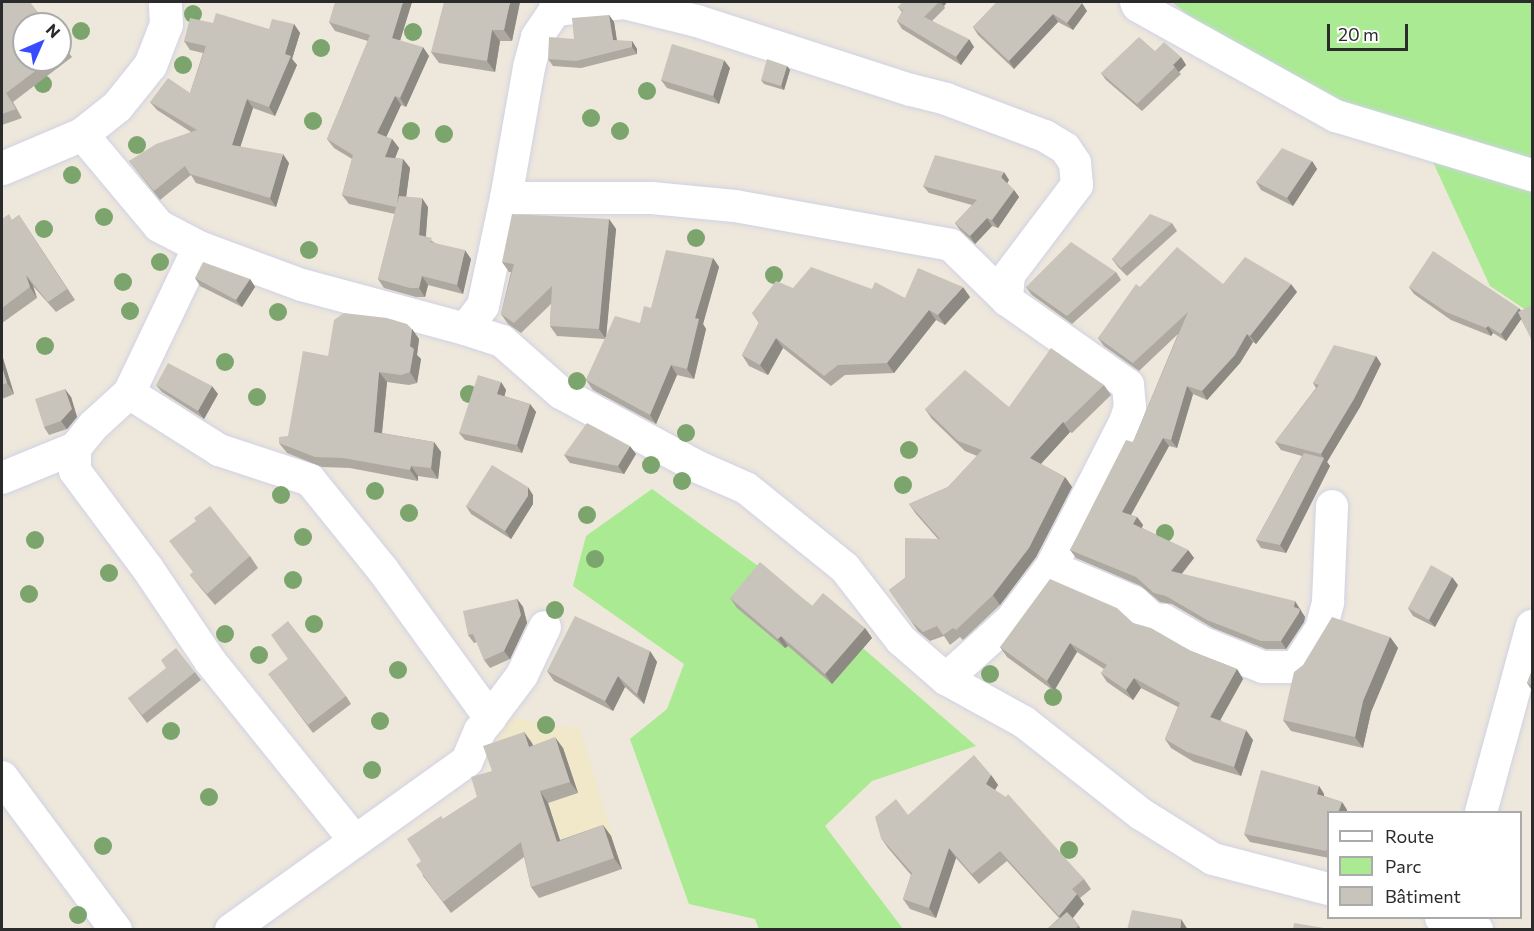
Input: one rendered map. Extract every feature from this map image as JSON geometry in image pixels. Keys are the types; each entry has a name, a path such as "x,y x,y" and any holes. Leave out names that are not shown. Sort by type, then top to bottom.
{"main road":[{"path":"2,168 82,134 117,106 150,65 166,24 165,2"}],"street":[{"path":"1136,2 1138,6 1336,116 1533,175"},
{"path":"465,329 483,306 506,198 529,67 537,37 556,6 624,3 697,21 911,90 946,99 1045,135 1065,147 1075,163 1077,185 1009,275 1007,300"},
{"path":"82,134 159,226 199,247 302,285 502,341 561,393 698,467 746,488 786,518 845,568 901,640 946,679 1024,722 1141,814 1213,859 1327,888"},
{"path":"506,198 652,198 735,206 951,245 1007,300 1128,385 1130,407 1125,422 1051,567 1012,619 946,679"},
{"path":"2,478 75,448 93,426 129,393 199,247"},
{"path":"129,393 219,450 310,480 382,570 490,718"},
{"path":"75,448 75,471 148,569 210,661 355,841"},
{"path":"1051,567 1134,602 1152,619 1163,620 1204,644 1263,667 1296,667 1317,637 1328,602 1332,506"},
{"path":"1482,811 1533,626"},
{"path":"231,930 467,761 480,731 522,675 545,627"},
{"path":"2,777 116,930"}],"shaded area":[{"path":"500,716 580,729 622,869 539,898 531,864 494,749"}],"green space":[{"path":"1172,2 1532,2 1532,314 1490,286 1427,149 1196,22"},
{"path":"652,489 820,611 976,746 872,781 825,826 903,929 759,929 755,919 689,904 630,739 667,709 684,664 573,586 586,536"}],"building":[{"path":"2,2 30,2 38,12 12,12 12,72 34,72 6,93 16,109 2,114"},
{"path":"335,2 403,2 392,38 423,47 400,98 395,96 377,133 392,139 385,157 403,159 397,204 399,196 422,198 419,235 432,238 430,242 465,250 457,285 422,276 419,288 410,288 378,279 396,207 342,195 353,155 327,139 370,35 329,22"},
{"path":"444,2 510,2 504,30 492,30 487,61 431,52"},
{"path":"903,2 939,2 924,17 969,39 956,57 897,21 903,11 898,7"},
{"path":"997,2 1082,3 1067,23 1053,14 1009,61 973,27"},
{"path":"216,13 269,29 272,19 294,24 285,54 291,56 269,107 247,99 232,145 283,154 270,198 190,174 185,166 154,191 129,161 156,144 197,130 150,102 168,78 190,93 206,46 184,41 190,18 213,23"},
{"path":"609,15 613,40 632,41 632,47 576,61 548,59 549,37 574,39 572,18"},
{"path":"1139,37 1155,51 1164,42 1181,57 1173,65 1175,67 1137,104 1101,73"},
{"path":"672,44 724,60 713,96 661,80"},
{"path":"767,59 787,66 781,86 761,80"},
{"path":"1282,148 1312,161 1287,198 1256,182"},
{"path":"935,155 1004,172 1001,177 1014,190 992,220 987,218 970,236 955,223 977,200 923,186"},
{"path":"9,214 12,220 19,215 67,289 48,302 26,275 30,287 2,308 2,219"},
{"path":"512,214 609,219 599,329 550,326 552,286 514,323 501,314 514,264 502,262"},
{"path":"1150,214 1172,223 1121,268 1112,259"},
{"path":"1071,242 1116,272 1067,316 1026,287"},
{"path":"1177,247 1223,284 1245,257 1291,284 1250,336 1247,334 1235,355 1202,391 1187,386 1171,440 1163,438 1122,512 1137,517 1133,524 1188,550 1171,571 1295,601 1294,607 1300,609 1299,613 1281,641 1261,641 1207,620 1166,596 1154,593 1136,577 1070,550 1126,440 1133,442 1188,312 1133,363 1098,338 1136,284 1140,287"},
{"path":"666,250 713,258 695,318 699,319 687,369 671,365 650,415 586,380 615,316 640,323 644,306 651,308"},
{"path":"1433,251 1519,308 1501,334 1488,326 1486,328 1446,312 1409,287"},
{"path":"203,262 250,279 236,300 195,278"},
{"path":"811,267 872,289 875,282 905,298 918,268 963,287 938,315 929,310 887,363 838,365 824,376 776,338 760,365 742,355 759,322 752,313 776,281 793,288"},
{"path":"1533,305 1533,339 1531,339 1518,312"},
{"path":"344,313 387,318 407,324 412,329 410,346 414,349 410,372 401,375 379,372 374,432 434,442 431,468 411,466 410,470 343,458 315,457 279,443 279,437 288,436 303,351 328,356 334,320"},
{"path":"1334,345 1376,356 1354,399 1321,454 1275,442 1319,385 1313,383"},
{"path":"1051,348 1104,385 1065,423 1063,422 1030,458 1065,477 1029,548 993,595 956,630 953,628 943,635 937,626 923,632 911,621 889,590 905,578 905,538 940,539 909,504 948,487 982,450 958,441 925,409 965,370 1009,407"},
{"path":"168,363 212,386 198,411 156,385"},
{"path":"2,367 7,383 2,385"},
{"path":"478,375 501,382 497,394 530,404 517,445 459,433"},
{"path":"65,389 72,409 61,421 44,427 35,399"},
{"path":"587,423 630,446 618,466 564,455"},
{"path":"1304,453 1324,458 1280,545 1256,540"},
{"path":"492,465 528,487 528,496 505,531 466,506"},
{"path":"210,506 250,556 207,594 190,575 193,572 169,541 196,521 194,518"},
{"path":"760,562 812,606 823,593 865,628 825,674 781,636 778,639 730,598"},
{"path":"1431,565 1452,577 1429,620 1408,608"},
{"path":"1050,579 1117,608 1133,623 1151,628 1191,651 1237,669 1210,717 1246,730 1234,767 1187,752 1165,739 1180,703 1134,678 1126,690 1101,673 1107,665 1070,643 1047,681 1000,647"},
{"path":"517,599 521,615 504,651 484,660 473,634 468,635 463,611"},
{"path":"575,616 650,651 637,694 618,676 605,701 547,671"},
{"path":"1332,617 1390,637 1363,701 1355,737 1283,720 1294,672 1303,665"},
{"path":"288,621 346,696 308,725 268,674 288,659 271,635"},
{"path":"176,648 195,672 142,715 128,698 166,668 161,660"},
{"path":"1533,668 1533,686 1527,683"},
{"path":"524,732 529,747 555,737 570,782 540,791 557,842 603,825 614,858 531,887 521,842 443,902 416,865 421,861 407,839 441,816 443,819 477,797 471,777 492,771 483,746"},
{"path":"974,755 991,775 986,784 1006,797 1008,794 1084,879 1072,889 1077,894 1059,916 1000,851 972,874 949,848 929,908 903,899 912,873 881,838 875,817 896,799 908,815"},
{"path":"1261,770 1319,786 1317,794 1342,802 1339,811 1327,811 1326,851 1244,834"},
{"path":"1132,910 1181,919 1180,930 1127,930"},
{"path":"1067,912 1079,925 1074,930 1046,930"},
{"path":"1294,923 1336,930 1293,930"}]}
